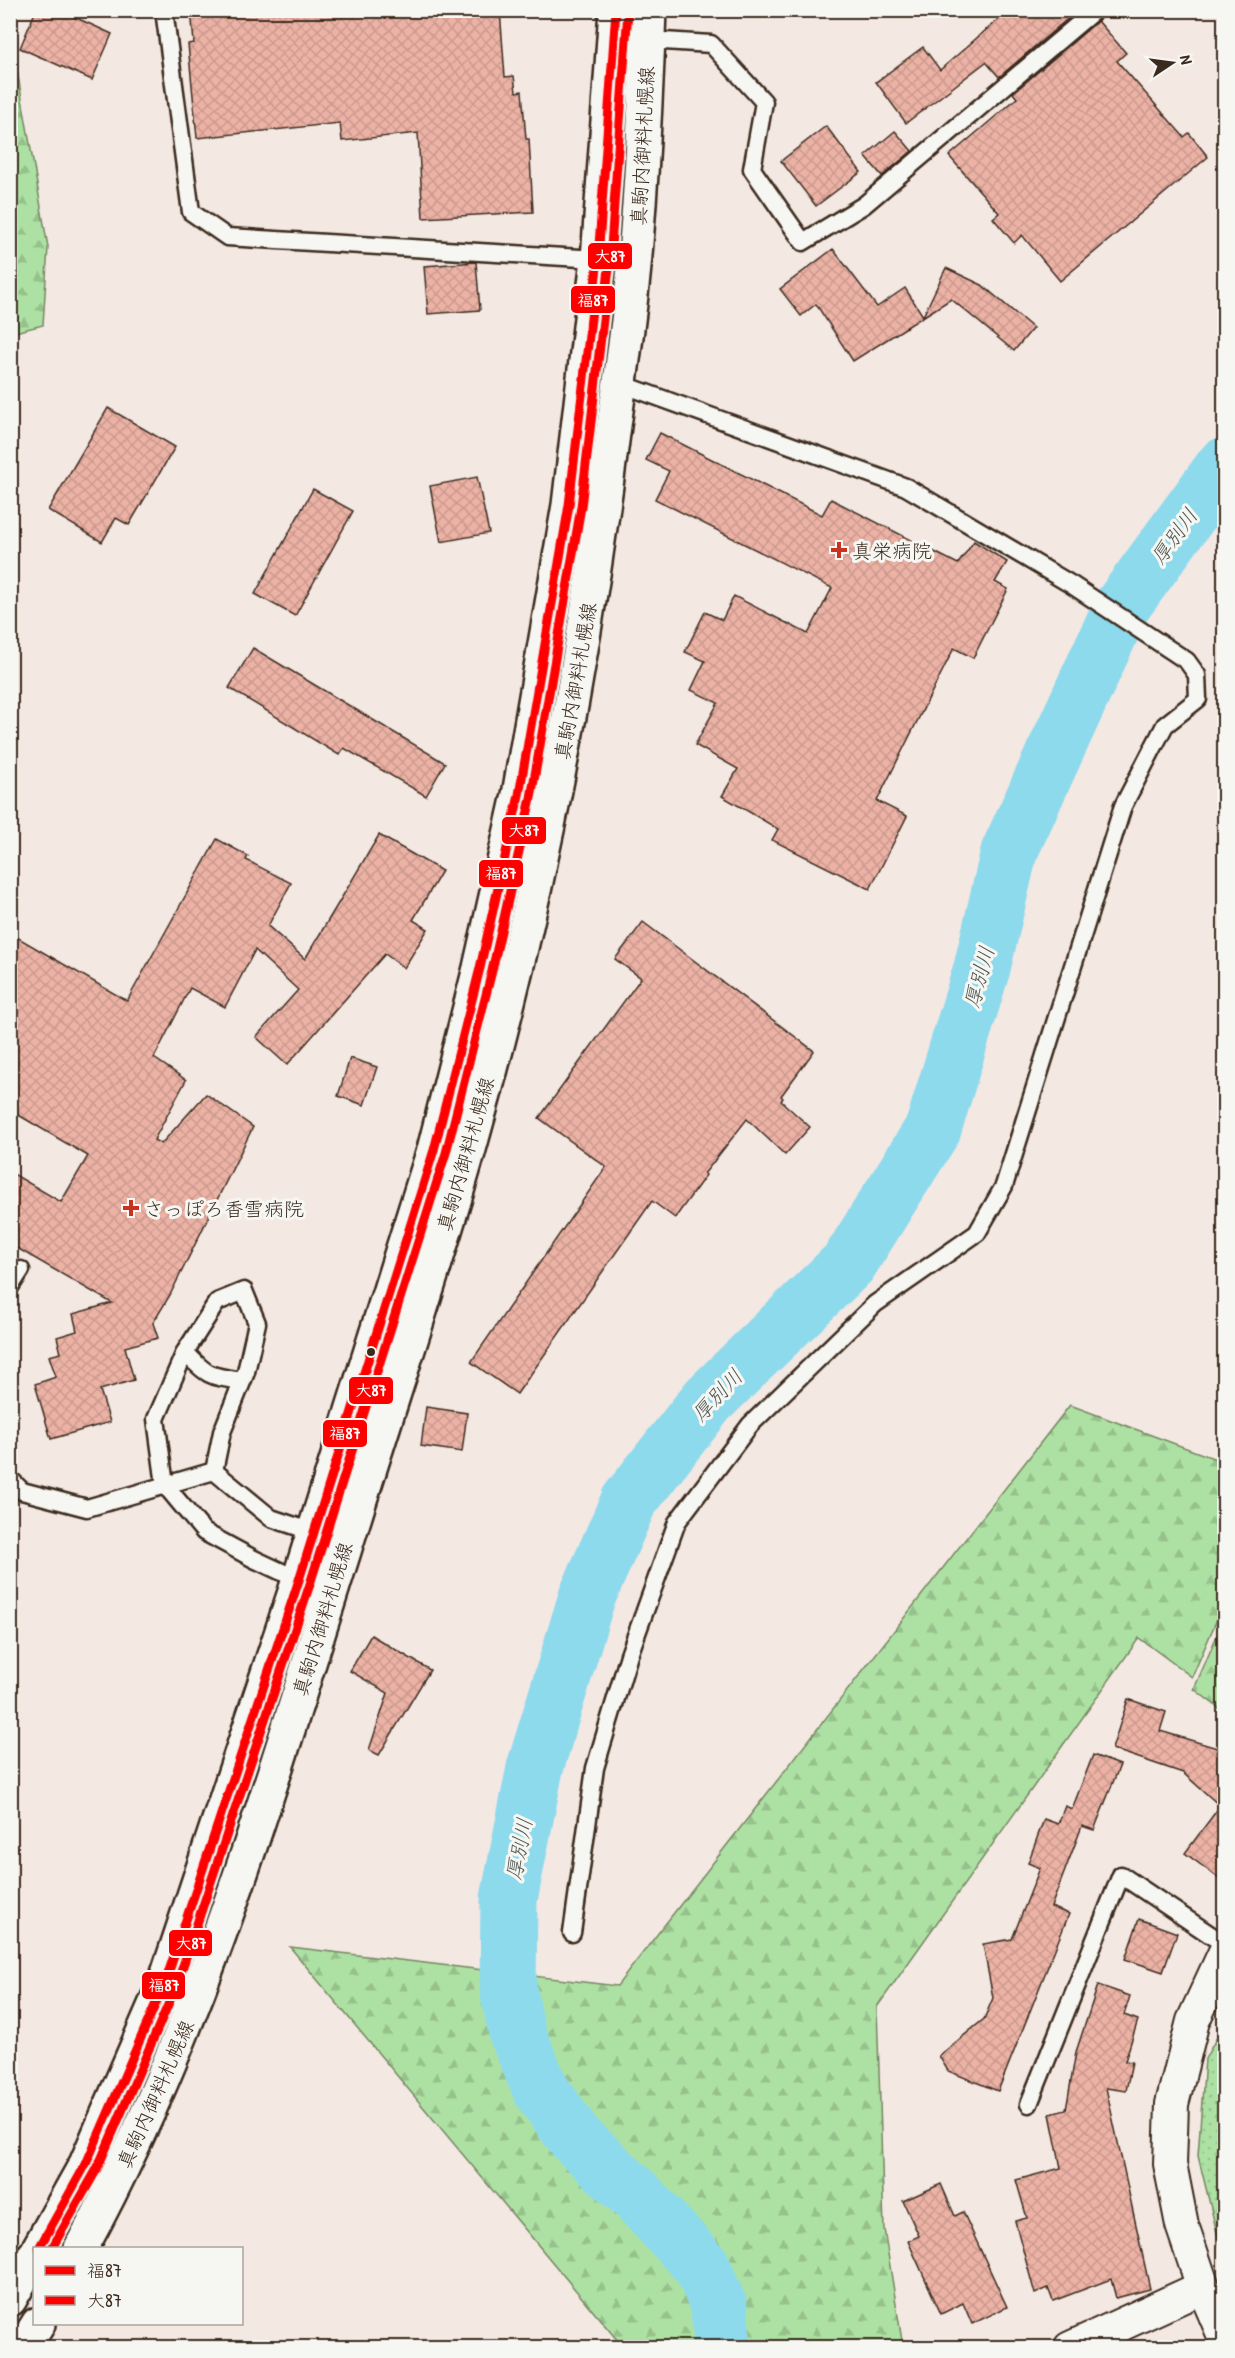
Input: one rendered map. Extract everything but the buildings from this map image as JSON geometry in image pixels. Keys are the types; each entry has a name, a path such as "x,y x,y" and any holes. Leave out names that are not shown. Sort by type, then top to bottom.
{"main road":[{"name":"真駒内御料札幌線","path":"40,2247 86,2164 166,1980 299,1580 434,1150 480,968 519,795 569,505 598,259 616,10"},
{"name":"真駒内御料札幌線","path":"82,2247 110,2196 200,1992 291,1720 469,1150 516,967 554,800 581,657 620,383 635,259 648,25"},
{"path":"10,2299 33,2258"},
{"path":"23,2348 37,2325"}],"street":[{"path":"1224,1954 1193,2021 1172,2104 1170,2164 1182,2225 1203,2287 1224,2336"},
{"path":"1070,2348 1203,2287"}],"lane":[{"path":"164,10 191,212 227,237 598,259"},
{"path":"648,25 711,44 764,102 752,169 803,242 864,205 1095,10"},
{"path":"572,1933 595,1768 629,1655 677,1522 750,1425 874,1304 977,1233 1004,1186 1123,806 1165,725 1198,699 1197,675 1187,662 1150,635 1072,585 906,487 620,383"},
{"path":"10,1287 21,1270"},
{"path":"214,1471 222,1432 242,1381 257,1323 244,1291 217,1302 185,1352 156,1419 165,1485 204,1532 299,1580"},
{"path":"185,1352 198,1367 212,1377 242,1381"},
{"path":"214,1471 271,1518 313,1532"},
{"path":"10,1479 22,1491 87,1508 214,1471"},
{"path":"1029,2104 1121,1875 1224,1944"}],"green space":[{"path":"11,36 48,247 43,325 11,333"},
{"path":"1070,1405 1224,1462 1224,1603 1192,1677 1139,1638 877,2007 884,2229 903,2347 623,2347 290,1947 617,1986"},
{"path":"1224,1619 1224,1712 1194,1689"},
{"path":"1224,2024 1224,2261 1198,2156 1205,2059"}],"waterway":[{"name":"厚別川","path":"723,2348 719,2307 702,2266 637,2196 576,2139 541,2090 517,2033 508,1988 509,1899 535,1768 587,1597 629,1501 708,1400 849,1263 933,1129 982,968 1009,852 1122,606 1224,466"}],"transit line":[{"name":"福87","path":"40,2247 86,2164 166,1980 299,1580 434,1150 480,968 519,795 569,505 598,259 616,10"},
{"name":"大87","path":"53,2247 97,2169 177,1984 310,1584 446,1153 492,971 531,798 581,507 610,260 628,11"}],"place":[{"name":"真栄病院","path":"839,550"},
{"name":"さっぽろ香雪病院","path":"131,1208"}]}
